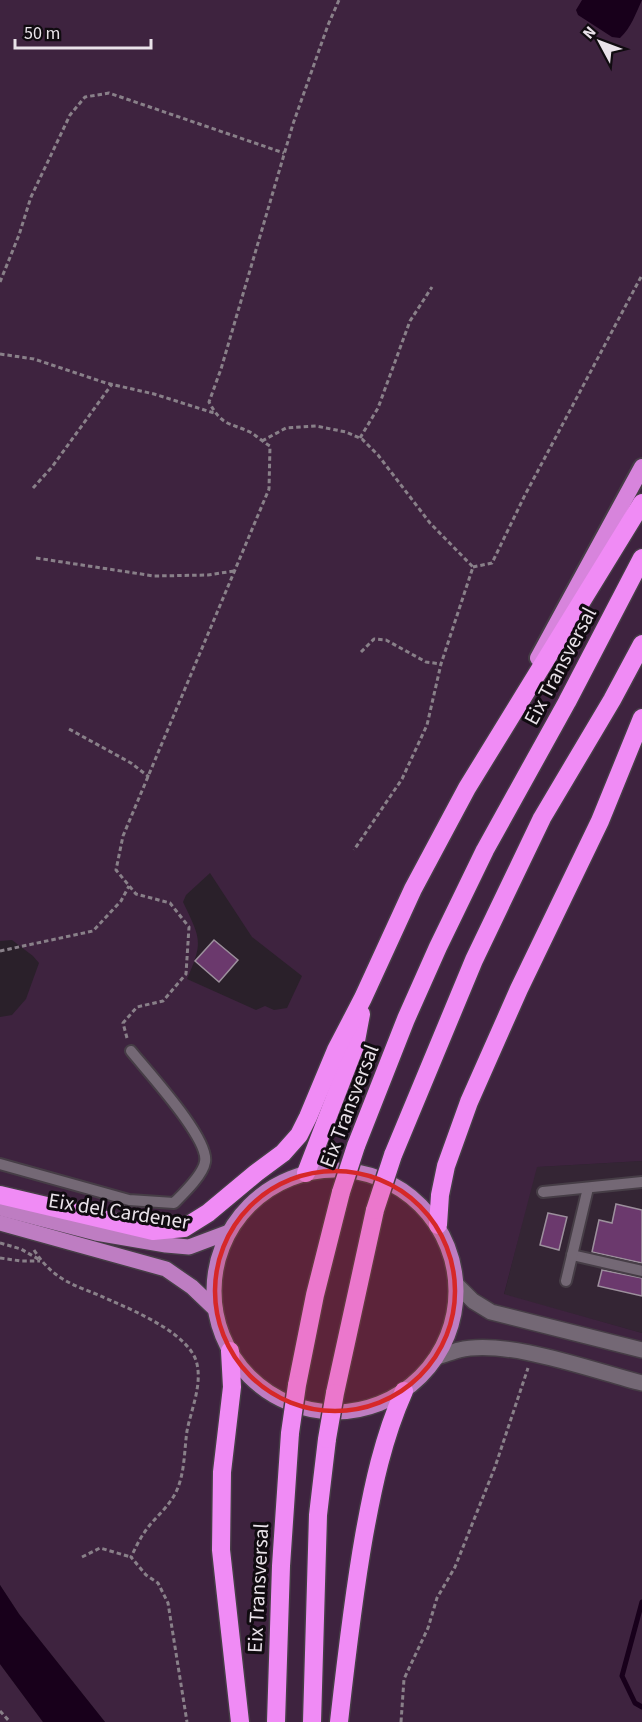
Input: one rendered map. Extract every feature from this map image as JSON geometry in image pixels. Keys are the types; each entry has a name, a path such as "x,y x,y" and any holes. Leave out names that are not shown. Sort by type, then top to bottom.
{"highway":[{"path":"0,1195 153,1231 183,1228 208,1213 283,1153 299,1135 336,1050 363,998 413,889 642,467"},
{"path":"467,788 642,503"},
{"name":"Eix Transversal","path":"276,1722 281,1566 290,1433 315,1295 340,1192 406,1018 438,946 485,850 567,702 642,558"},
{"path":"312,1722 318,1515 327,1439 375,1210 393,1155 474,960 542,818 612,700 642,644"},
{"path":"600,821 642,718"},
{"path":"438,1225 440,1195 446,1166 469,1102 519,989 600,821 642,742"},
{"path":"306,1173 355,1046 363,998"},
{"path":"230,1351 232,1387 222,1472 221,1550 240,1722"},
{"path":"339,1722 351,1609 370,1499 385,1438 404,1391"}],"main road":[{"path":"341,1170 377,1176 396,1185 414,1198 438,1225 450,1251 457,1285 456,1304 446,1341 437,1357 420,1378 404,1391 385,1402 357,1410 336,1412 308,1409 281,1400 262,1388 242,1368 230,1351 222,1335 215,1309 215,1276 219,1256 230,1232 245,1210 265,1192 280,1183 306,1173 341,1170"},
{"name":"Eix del Cardener","path":"0,1208 96,1233 166,1245 189,1247 230,1232"},
{"name":"Eix del Cardener","path":"0,1223 166,1269 192,1287 215,1309"},
{"path":"457,1285 473,1301 491,1312 642,1350"},
{"path":"437,1357 460,1349 483,1348 534,1353 642,1383"}],"lane":[{"path":"0,1164 129,1200 174,1203 191,1187 206,1162 203,1145 194,1129 131,1051"},
{"path":"543,1192 642,1182"},
{"path":"566,1281 588,1188"},
{"path":"572,1255 642,1271"}],"path":[{"path":"131,1051 123,1023 137,1006 163,1001 186,974 189,927 170,903 136,894 116,870 123,836 269,489 270,446 251,433 224,423 209,402 221,369 284,153 328,25 339,0"},
{"path":"0,282 31,197 70,115 85,97 109,93 284,153"},
{"path":"473,567 492,563 525,495 642,275"},
{"path":"360,438 378,408 410,321 432,288"},
{"path":"0,354 34,359 216,414"},
{"path":"33,488 52,466 112,384"},
{"path":"262,441 286,428 316,426 346,432 360,438 378,455 429,523 473,567"},
{"path":"36,558 154,576 208,575 234,571"},
{"path":"354,850 402,779 427,725 441,664 473,567"},
{"path":"361,651 374,639 386,640 426,662 441,664"},
{"path":"69,729 131,763 149,777"},
{"path":"0,951 14,950 93,931 121,901 129,886"},
{"path":"0,1243 21,1249 41,1261 58,1278 113,1301 173,1333 187,1345 197,1363 198,1382 177,1492 144,1532 131,1557"},
{"path":"0,1258 41,1261"},
{"path":"401,1722 404,1679 428,1628 437,1598 455,1568 495,1467 534,1353"},
{"path":"82,1557 100,1548 131,1557 146,1575 158,1583 168,1603 187,1722"},
{"path":"0,1711 10,1722"}],"highlighted area":[{"path":"334,1170 383,1179 424,1208 448,1244 457,1292 446,1341 420,1378 385,1402 336,1412 287,1403 251,1379 225,1343 214,1296 224,1244 245,1210 289,1179"}],"shaded area":[{"path":"0,0 642,0 642,1161 537,1167 504,1294 642,1333 642,1722 105,1722 19,1614 0,1585 0,1017 12,1015 26,999 39,963 12,940 0,941","holes":["210,873 252,937 302,976 287,1008 274,1010 265,1006 256,1010 187,979 196,956 198,940 183,902 186,895"]},
{"path":"582,0 642,0 630,25 620,38 612,37 578,15 576,10"},
{"path":"642,1161 642,1333 504,1295 536,1167"},
{"path":"0,1585 19,1614 105,1722 43,1722 0,1664"},
{"path":"0,1664 43,1722 0,1722"}],"building":[{"path":"214,940 238,960 219,982 195,961"},
{"path":"616,1204 642,1210 642,1263 592,1252 599,1220 612,1223"},
{"path":"548,1213 567,1217 559,1250 540,1245"},
{"path":"602,1270 642,1278 642,1296 598,1286"}],"waterway":[{"path":"642,1602 622,1676 635,1703 642,1707"}]}
